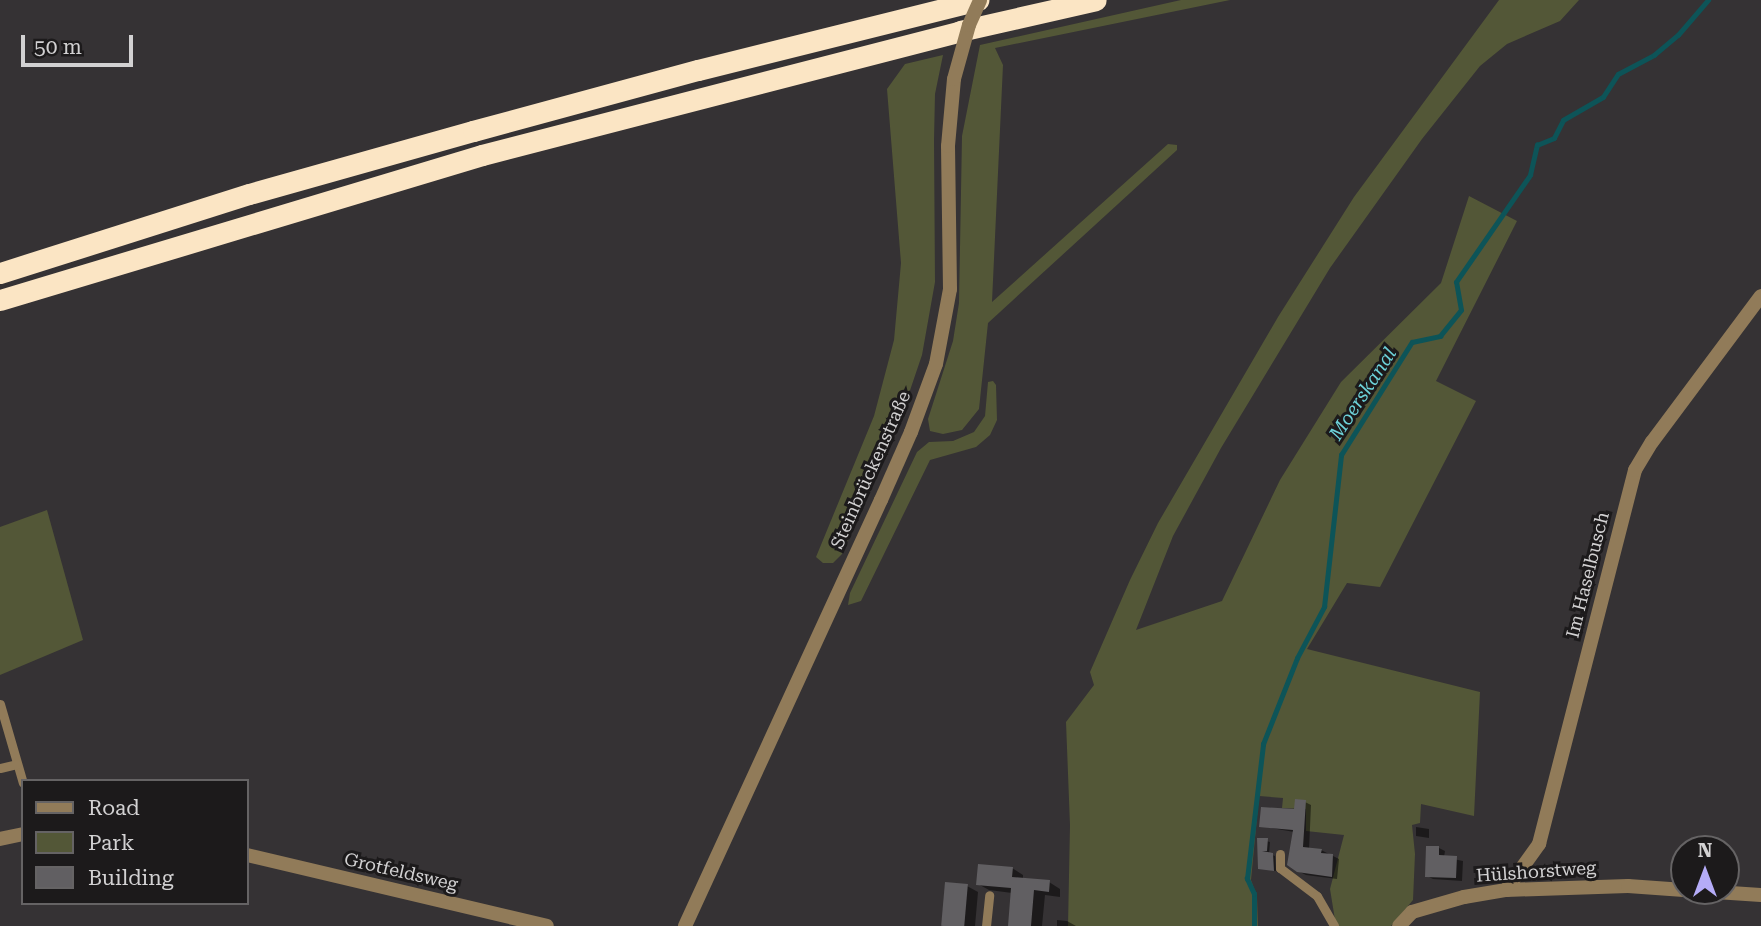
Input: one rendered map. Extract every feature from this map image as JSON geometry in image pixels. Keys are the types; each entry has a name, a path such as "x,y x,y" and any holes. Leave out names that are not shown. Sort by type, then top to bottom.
{"highway":[{"path":"0,273 249,194 473,131 712,66 979,0"},
{"path":"0,300 482,155 960,31 1096,0"}],"street":[{"name":"Steinbrückenstraße","path":"685,926 881,500 936,364 950,289 948,146 954,79 979,0"},
{"name":"Im Haselbusch","path":"1506,890 1539,844 1635,470 1652,442 1761,296"},
{"path":"0,839 21,834"},
{"name":"Grotfeldsweg","path":"248,855 547,926"},
{"name":"Hülshorstweg","path":"1399,926 1412,912 1464,897 1506,890 1628,886 1670,889"},
{"path":"1740,894 1761,895"}],"lane":[{"path":"0,704 22,779"},
{"path":"0,768 17,764"},
{"path":"1280,853 1280,868 1317,896 1334,926"},
{"path":"986,926 989,895"}],"green space":[{"path":"1181,0 1230,0 995,48 1003,65 992,302 1168,144 1177,145 1177,150 988,323 979,409 962,430 943,434 930,431 928,419 953,341 959,303 962,136 980,45"},
{"path":"1499,0 1579,0 1560,21 1507,44 1480,66 1422,139 1330,268 1221,448 1173,536 1136,630 1222,601 1280,480 1341,382 1441,283 1469,196 1517,221 1436,381 1476,401 1380,587 1347,583 1307,649 1480,692 1474,816 1421,804 1420,823 1412,825 1415,854 1413,900 1391,926 1336,926 1330,889 1344,835 1306,831 1306,809 1282,808 1283,798 1259,796 1251,880 1257,897 1258,926 1068,926 1070,825 1066,722 1094,685 1090,672 1130,580 1158,523 1278,317 1354,197"},
{"path":"943,55 935,94 935,282 922,355 902,414 842,554 833,563 823,563 816,557 874,416 894,340 901,263 887,89 905,64"},
{"path":"993,381 996,385 997,420 990,435 976,447 930,460 861,601 848,605 850,593 917,452 929,442 953,441 974,432 985,416 988,382"},
{"path":"47,510 83,640 0,675 0,527"}],"building":[{"path":"1295,799 1306,800 1303,847 1322,849 1321,853 1333,854 1332,877 1297,872 1287,865 1293,830 1259,827 1261,807 1294,809"},
{"path":"1257,838 1268,838 1267,851 1262,851 1273,853 1274,871 1258,869"},
{"path":"1426,846 1439,846 1439,855 1457,856 1456,878 1425,877"},
{"path":"978,864 1013,867 1012,877 1050,880 1049,892 1034,890 1031,926 1008,926 1011,888 976,885"},
{"path":"945,882 968,884 964,926 941,926"}],"waterway":[{"name":"Moerskanal","path":"1254,926 1254,894 1247,879 1263,744 1297,658 1324,607 1341,455 1412,342 1440,336 1461,310 1456,282 1530,175 1537,145 1554,138 1563,120 1603,97 1618,74 1654,55 1678,35 1708,0"}]}
